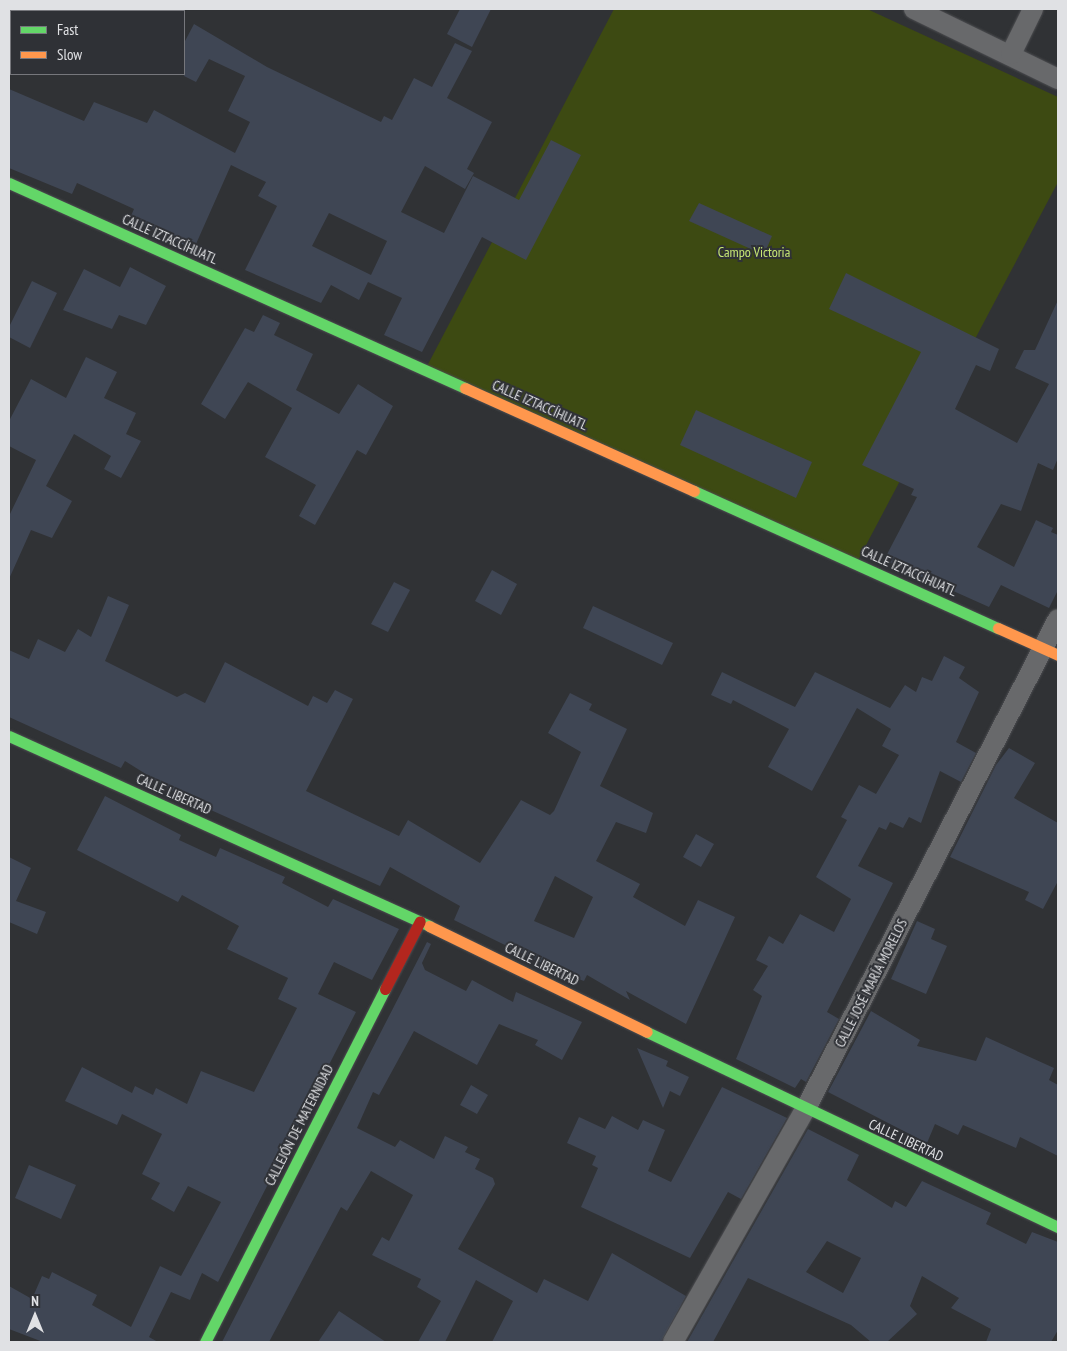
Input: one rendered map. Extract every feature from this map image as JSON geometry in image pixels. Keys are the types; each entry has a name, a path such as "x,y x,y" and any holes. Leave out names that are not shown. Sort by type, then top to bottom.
{"street":[{"path":"914,9 1011,54 1058,79"},
{"path":"1011,54 1033,9"},
{"name":"CALLE IZTACCÍHUATL","path":"9,183 1051,652"},
{"name":"CALLE JOSÉ MARÍA MORELOS","path":"672,1342 805,1110 1051,652 1058,619"},
{"name":"CALLE LIBERTAD","path":"11,743 420,921 805,1110 1058,1227"},
{"name":"CALLEJÓN DE MATERNIDAD","path":"205,1342 420,921"}],"green space":[{"name":"Campo Victoria","path":"614,9 867,9 1058,97 1058,182 856,564 425,370"}],"building":[{"path":"460,9 491,9 472,47 447,34"},
{"path":"194,24 267,67 381,122 384,116 392,120 414,78 432,87 455,43 472,51 447,98 492,122 467,169 474,173 465,189 425,166 401,212 444,233 473,176 519,200 551,140 581,155 526,260 482,237 422,352 384,335 402,298 368,282 359,300 331,285 321,303 245,270 277,206 258,196 266,182 231,165 196,244 187,239 184,245 130,218 134,209 77,183 72,194 9,168 9,89 84,121 94,102 147,123 154,110 235,153 250,122 228,111 245,76 209,59 196,82 184,76 185,41","holes":["329,213 387,241 371,275 312,246"]},
{"path":"699,203 772,236 764,255 689,221"},
{"path":"130,267 166,286 146,325 119,315 112,329 63,310 84,269 120,287"},
{"path":"846,273 999,349 990,371 976,365 955,409 1017,443 1049,384 1015,368 1024,350 1035,350 1058,300 1058,458 1053,470 1038,463 1021,511 1001,504 977,547 1014,567 1036,520 1053,528 1051,532 1058,535 1058,590 1049,608 1001,585 989,607 884,560 917,497 911,495 914,489 862,465 921,352 829,309"},
{"path":"32,281 57,293 30,348 9,337 9,327"},
{"path":"263,315 280,323 274,335 313,354 296,390 339,414 358,384 393,406 366,455 357,450 315,525 299,516 316,485 265,457 292,408 248,382 225,419 201,404 245,328 254,332"},
{"path":"86,357 117,372 104,398 136,413 126,434 141,441 121,478 104,469 111,456 74,434 46,486 72,501 52,538 31,530 9,579 9,516 36,460 9,446 9,421 31,379 66,398"},
{"path":"696,410 812,462 796,498 680,445"},
{"path":"492,570 517,584 501,615 475,601"},
{"path":"394,582 410,590 388,632 371,624"},
{"path":"108,596 129,605 105,661 177,697 185,693 205,703 225,662 308,706 313,696 327,703 335,690 353,699 306,791 399,836 408,820 480,863 521,800 550,815 554,811 581,752 548,733 570,693 592,704 589,710 627,729 600,786 653,813 646,833 616,822 596,861 640,884 633,897 685,926 698,900 735,917 686,1024 626,991 630,1000 587,975 584,981 564,974 454,920 460,906 390,867 380,886 184,798 125,761 121,768 9,717 9,650 29,659 38,639 65,652 78,629 91,637","holes":["555,876 593,897 574,938 534,921"]},
{"path":"593,606 673,643 662,665 583,628"},
{"path":"944,656 965,667 959,678 979,692 956,742 976,753 961,782 940,771 921,823 909,817 903,828 890,822 886,830 879,827 858,866 893,883 827,1012 839,1019 806,1082 801,1079 795,1088 736,1059 762,996 753,990 768,966 756,960 769,936 783,944 800,914 834,932 851,899 816,877 847,820 841,817 859,785 876,794 899,755 882,746 891,729 857,708 812,791 768,767 789,729 733,700 731,704 711,695 722,672 795,707 815,672 890,708 905,685 916,692 922,677 932,681"},
{"path":"1009,748 1035,763 1014,798 1058,823 1058,881 1043,909 1025,900 1029,892 950,857 996,765"},
{"path":"105,796 181,835 179,840 216,857 220,848 285,877 282,883 328,907 333,899 399,929 372,980 334,962 318,994 356,1012 218,1282 202,1273 190,1300 171,1292 149,1337 158,1342 43,1342 9,1329 9,1286 32,1299 42,1276 49,1279 52,1272 97,1295 92,1305 131,1327 160,1266 181,1276 221,1202 188,1186 174,1212 151,1199 160,1183 142,1174 162,1134 122,1114 117,1125 65,1101 82,1067 132,1093 135,1086 153,1095 156,1088 187,1104 201,1071 254,1092 297,1008 278,999 288,978 227,949 239,926 182,895 178,902 77,850"},
{"path":"696,834 714,844 701,867 683,857"},
{"path":"9,857 31,868 16,901 46,912 37,934 9,922"},
{"path":"917,921 935,929 931,939 947,946 926,994 891,979"},
{"path":"427,942 431,944 422,963 425,970 466,991 472,980 513,1002 516,992 582,1022 562,1060 535,1045 538,1040 499,1024 477,1065 414,1031 379,1095 373,1092 357,1128 395,1147 400,1140 434,1159 445,1136 468,1147 465,1152 480,1159 475,1169 493,1178 495,1184 458,1249 537,1293 544,1279 588,1301 612,1253 686,1296 661,1342 492,1342 513,1301 476,1280 445,1342 418,1342 441,1301 417,1287 421,1279 372,1255 382,1237 389,1241 413,1195 371,1171 347,1211 341,1207 269,1342 222,1342"},
{"path":"871,1011 920,1040 917,1046 976,1061 986,1037 1054,1068 1049,1080 1058,1085 1058,1156 1020,1137 1016,1148 963,1125 958,1135 935,1124 927,1143 828,1092"},
{"path":"637,1048 668,1061 666,1066 689,1077 680,1096 670,1091 663,1108"},
{"path":"471,1085 488,1095 477,1114 460,1105"},
{"path":"722,1087 787,1118 741,1199 728,1192 690,1258 581,1207 598,1168 592,1165 596,1156 567,1143 579,1117 605,1129 612,1116 638,1130 643,1120 665,1130 648,1171 671,1182"},
{"path":"808,1129 859,1155 847,1180 892,1208 895,1201 906,1207 922,1181 991,1213 986,1224 1026,1244 1032,1232 1058,1242 1058,1330 1051,1342 986,1342 991,1329 951,1308 959,1298 922,1276 910,1306 917,1314 887,1342 871,1342 851,1325 748,1278 713,1342 687,1342","holes":["827,1241 861,1258 843,1293 806,1272"]},
{"path":"29,1165 76,1185 61,1219 15,1198"},
{"path":"339,1311 386,1342 318,1342"}],"traffic: fast":[{"path":"9,183 465,388"},
{"path":"694,491 998,628"},
{"path":"9,736 429,926"},
{"path":"205,1342 385,989"},
{"path":"647,1032 1058,1227"}],"traffic: slow":[{"path":"465,388 694,491"},
{"path":"998,628 1058,655"},
{"path":"429,926 647,1032"}],"traffic: jam":[{"path":"385,989 420,921"}]}
